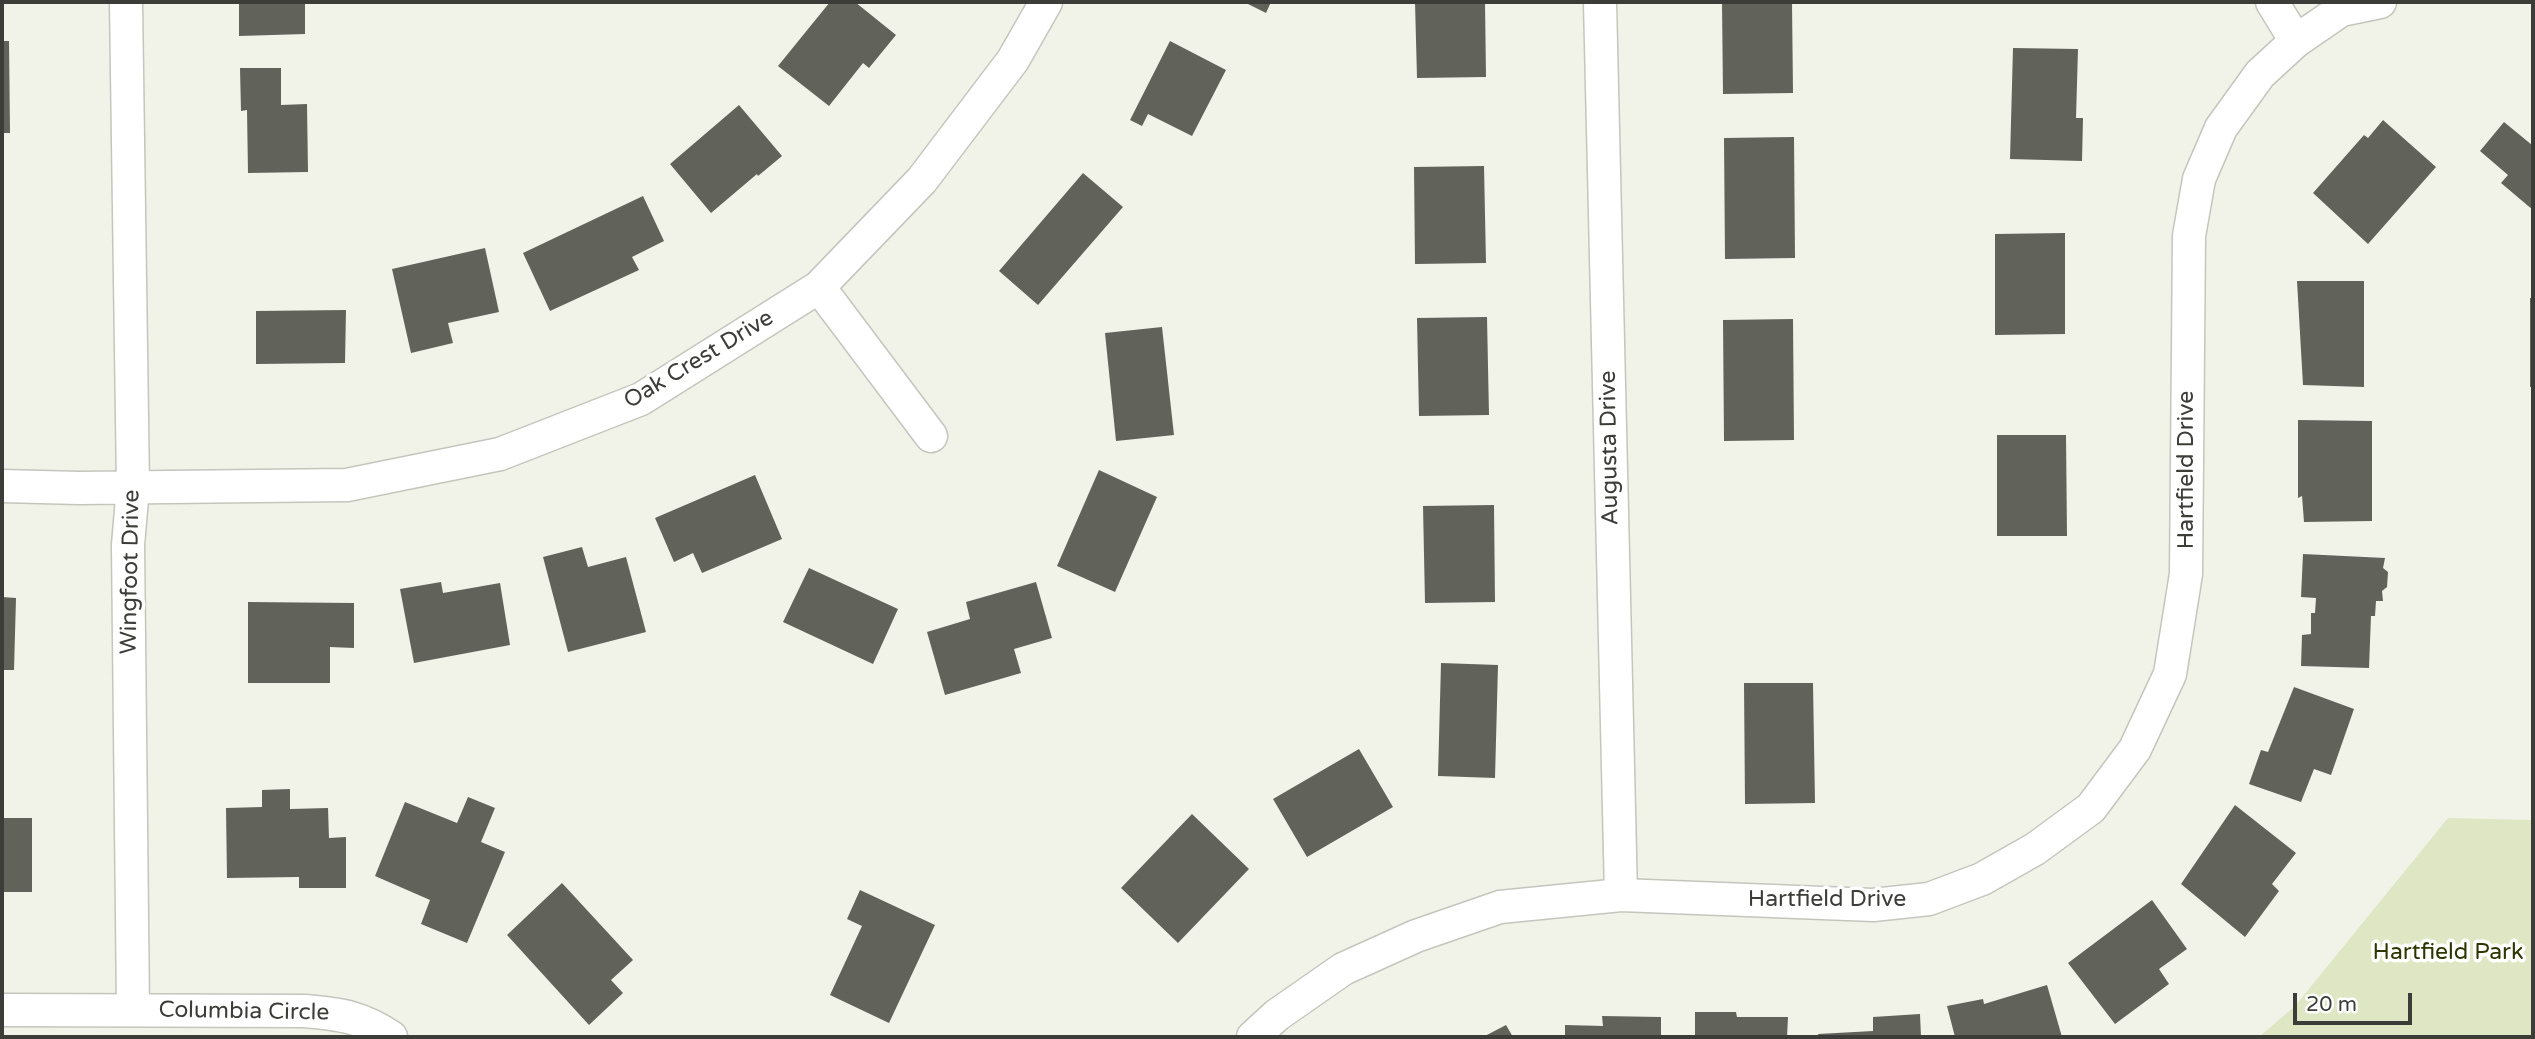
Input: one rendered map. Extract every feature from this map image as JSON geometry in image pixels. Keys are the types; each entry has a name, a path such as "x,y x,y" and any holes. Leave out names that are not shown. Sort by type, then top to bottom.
{"street":[{"name":"Wingfoot Drive","path":"126,2 133,487 128,545 133,1010"},
{"name":"Oak Crest Drive","path":"2,486 346,485 500,453 641,399 819,287 922,180 1013,60 1046,2"},
{"name":"Augusta Drive","path":"1600,2 1621,895"},
{"path":"2272,2 2296,41"},
{"name":"Hartfield Drive","path":"1253,1037 1277,1015 1343,969 1416,936 1500,907 1621,895 1873,905 1929,899 1993,873 2035,849 2091,808 2135,749 2169,674 2186,574 2189,236 2199,178 2221,128 2260,74 2296,41 2341,10 2380,2"},
{"path":"819,287 931,436"},
{"path":"2,1010 133,1010"},
{"name":"Columbia Circle","path":"133,1010 305,1011 343,1014 371,1024 391,1037"}],"green space":[{"name":"Hartfield Park","path":"2448,818 2533,820 2533,1037 2259,1037 2295,1006"}],"building":[{"path":"239,2 305,2 305,34 239,36"},
{"path":"830,2 855,2 896,35 869,68 863,63 829,106 778,66"},
{"path":"1244,2 1271,2 1266,13"},
{"path":"1415,2 1485,2 1486,77 1417,78"},
{"path":"1722,2 1792,2 1793,93 1723,94"},
{"path":"2,41 9,41 10,133 2,133"},
{"path":"1170,41 1226,70 1192,136 1148,114 1142,126 1130,120"},
{"path":"2013,48 2078,49 2076,118 2083,118 2082,161 2010,159"},
{"path":"240,68 281,68 281,105 307,104 308,172 248,173 247,110 241,111"},
{"path":"739,105 782,156 711,213 670,164"},
{"path":"2383,120 2436,167 2368,244 2313,193 2364,135 2368,138"},
{"path":"2504,122 2532,145 2533,143 2533,210 2501,183 2508,175 2480,151"},
{"path":"1794,137 1795,258 1725,259 1724,138"},
{"path":"1484,166 1486,263 1415,264 1414,167"},
{"path":"1083,173 1123,207 1038,305 999,271"},
{"path":"643,196 664,241 632,257 639,270 550,311 523,253"},
{"path":"2065,233 2065,334 1995,335 1995,234"},
{"path":"485,248 499,312 448,323 453,343 411,353 392,269"},
{"path":"2297,281 2364,281 2364,387 2303,385"},
{"path":"2530,298 2533,298 2533,387 2530,387"},
{"path":"346,310 345,363 256,364 256,311"},
{"path":"1487,317 1489,415 1419,416 1417,318"},
{"path":"1793,319 1794,440 1724,441 1723,320"},
{"path":"1162,327 1174,435 1116,441 1105,333"},
{"path":"2298,420 2372,421 2372,521 2304,522 2302,496 2298,498"},
{"path":"1997,435 2066,435 2067,536 1997,536"},
{"path":"1099,470 1157,497 1115,592 1057,566"},
{"path":"755,475 782,539 702,573 693,553 674,562 655,518"},
{"path":"1494,505 1495,602 1425,603 1423,506"},
{"path":"582,547 588,567 626,557 646,632 568,652 543,557"},
{"path":"2303,554 2385,558 2383,568 2388,572 2387,587 2382,591 2383,601 2376,601 2375,616 2371,616 2369,668 2301,666 2302,635 2311,634 2311,613 2315,613 2316,598 2301,597"},
{"path":"809,568 898,609 873,664 783,622"},
{"path":"441,582 443,593 500,583 510,645 414,663 400,589"},
{"path":"1036,582 1052,638 1014,649 1021,673 945,695 927,632 970,619 966,602"},
{"path":"2,597 16,598 14,670 2,670"},
{"path":"248,602 354,603 354,648 330,647 330,683 248,683"},
{"path":"1441,663 1498,665 1495,778 1438,776"},
{"path":"1744,683 1813,683 1815,803 1745,804"},
{"path":"2294,687 2354,709 2331,775 2314,769 2301,802 2249,784 2261,750 2268,752"},
{"path":"1359,749 1393,807 1307,857 1273,799"},
{"path":"290,789 290,809 328,808 329,838 346,837 346,888 299,888 299,877 227,878 226,808 262,807 262,790"},
{"path":"468,797 495,808 481,842 505,852 467,943 421,924 430,900 375,876 405,802 457,823"},
{"path":"2235,805 2296,853 2272,884 2279,891 2245,937 2181,884"},
{"path":"1192,814 1249,869 1178,943 1121,888"},
{"path":"2,818 32,818 32,892 2,892"},
{"path":"562,883 633,960 611,980 623,993 589,1025 507,935"},
{"path":"860,890 935,925 889,1023 830,995 862,926 847,919"},
{"path":"2152,900 2187,949 2159,969 2169,984 2115,1024 2068,963"},
{"path":"2047,985 2062,1037 1955,1037 1947,1006 1983,999 1984,1004"},
{"path":"1695,1012 1736,1012 1737,1017 1788,1017 1787,1037 1695,1037"},
{"path":"1920,1014 1921,1037 1819,1037 1818,1034 1873,1031 1873,1017"},
{"path":"1602,1016 1661,1017 1661,1037 1565,1037 1565,1025 1603,1026"},
{"path":"1506,1025 1513,1037 1483,1037"}]}
